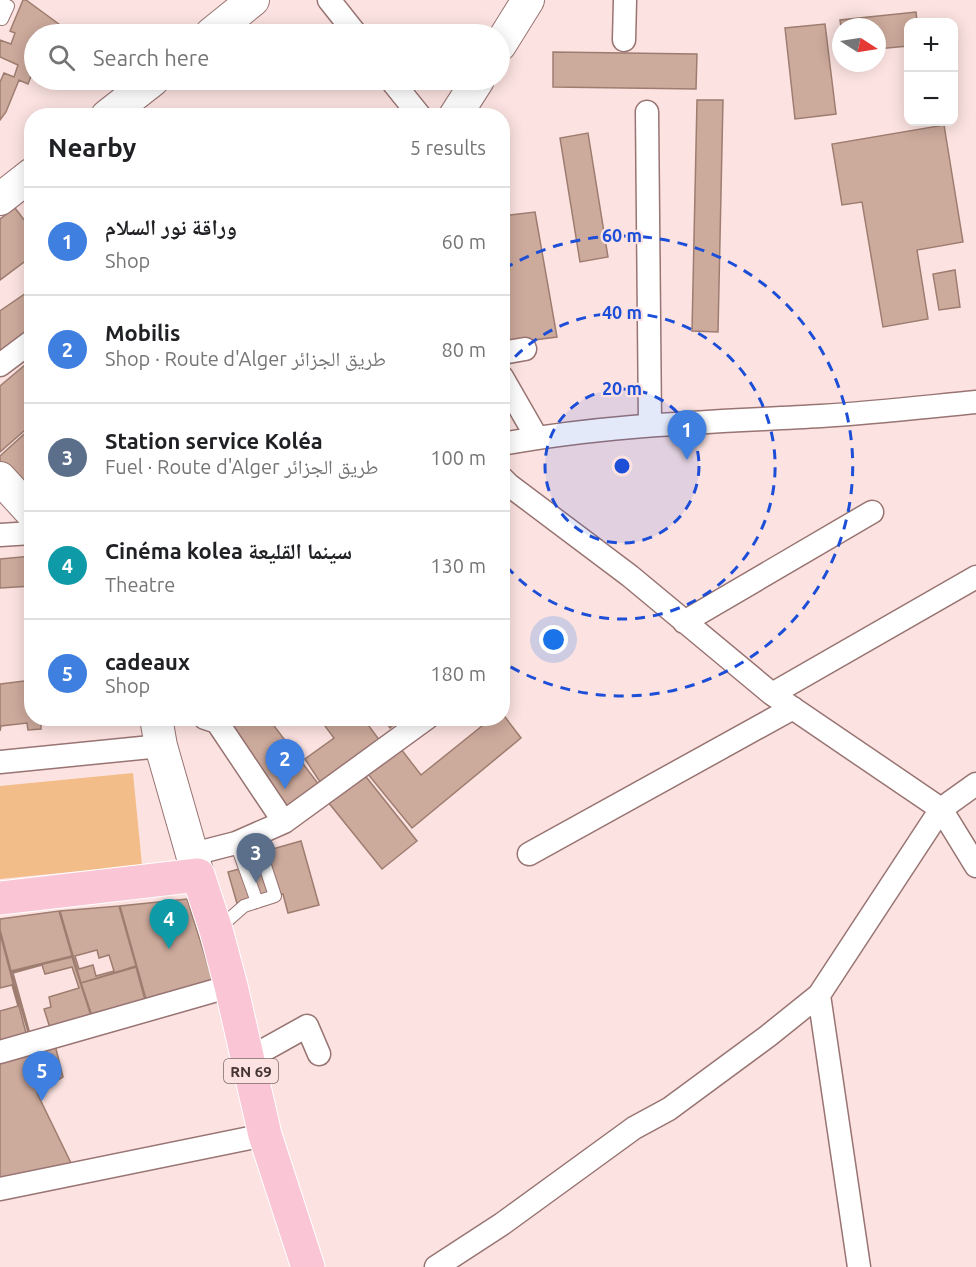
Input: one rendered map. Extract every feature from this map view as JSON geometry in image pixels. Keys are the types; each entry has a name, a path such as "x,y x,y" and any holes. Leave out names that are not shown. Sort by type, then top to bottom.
{"main road":[{"path":"223,24 253,0"},
{"path":"510,29 528,0"},
{"path":"117,108 140,90"},
{"path":"460,108 472,90"},
{"path":"0,199 24,180"},
{"path":"0,478 24,504"},
{"path":"0,898 195,865 158,732"},
{"name":"RN 69","path":"195,865 231,987 265,1135 308,1267"}],"street":[{"path":"329,0 348,24"},
{"path":"624,40 625,0"},
{"path":"400,90 414,108"},
{"path":"647,112 650,424"},
{"path":"0,365 24,347"},
{"path":"510,352 525,350"},
{"path":"510,391 537,438"},
{"path":"510,443 650,424 825,416 976,402"},
{"path":"510,486 630,576 772,694 941,810 976,866"},
{"path":"684,622 872,512"},
{"path":"0,535 24,534"},
{"path":"772,694 976,577"},
{"path":"529,854 793,708"},
{"path":"220,726 285,822"},
{"path":"195,865 245,839 285,822 416,726"},
{"path":"0,762 158,732"},
{"path":"436,1267 502,1224 634,1128 669,1109 819,995 941,810 976,784"},
{"path":"0,1052 231,987"},
{"path":"819,995 859,1267"},
{"path":"248,1059 307,1026 319,1053"},
{"path":"0,1189 265,1135"}],"lane":[{"path":"0,3 8,6 2,19"},
{"path":"216,930 244,906 275,896 245,839"},
{"path":"245,839 257,902"}],"shaded area":[{"path":"133,773 142,865 0,879 0,786"}],"building":[{"path":"23,0 59,24 24,24 24,82 19,80 6,112 0,120 0,82 4,73 14,77 18,65 0,57 0,40 11,44 15,33 10,31"},
{"path":"916,12 917,18 904,18 904,46 886,48 886,18 859,18"},
{"path":"825,24 836,114 795,119 785,28"},
{"path":"553,52 697,54 696,89 553,87"},
{"path":"697,100 723,100 718,332 692,331"},
{"path":"944,126 963,242 917,250 928,319 883,327 862,202 842,205 832,144"},
{"path":"588,133 608,257 580,262 560,138"},
{"path":"15,208 24,220 24,262 0,280 0,219"},
{"path":"535,212 557,337 510,343 510,215"},
{"path":"955,270 960,307 939,310 933,274"},
{"path":"24,294 24,339 0,356 0,311"},
{"path":"24,366 24,431 0,452 0,386"},
{"path":"24,434 23,491 0,465 0,456"},
{"path":"24,557 24,586 0,588 0,559"},
{"path":"24,681 24,723 1,726 0,731 0,684"},
{"path":"510,724 521,738 412,828 367,773 401,749 421,775 482,726 510,726"},
{"path":"27,726 41,726 41,729 28,730"},
{"path":"224,726 274,726 323,790 291,814"},
{"path":"325,726 369,726 383,745 324,788 305,759 334,738"},
{"path":"363,773 417,841 382,869 328,802"},
{"path":"301,841 319,905 288,913 283,894 238,907 228,872 272,860 269,850"},
{"path":"187,899 213,981 146,999 120,906"},
{"path":"119,906 136,966 81,983 60,911","holes":["97,950 99,958 109,955 114,971 96,976 93,965 79,969 75,956"]},
{"path":"59,911 72,956 11,971 0,930 0,919"},
{"path":"0,933 27,1037 0,1044 0,1011 18,1006 12,985 0,988"},
{"path":"72,957 91,1016 29,1036 11,972","holes":["42,965 45,974 72,967 79,988 49,997 51,1007 44,1009 50,1028 30,1034 13,973"]},
{"path":"136,967 145,1000 92,1016 81,983"},
{"path":"55,1045 63,1077 37,1093 71,1163 0,1182 0,1061"}],"place":[{"name":"وراقة نور السلام","path":"687,460"},
{"name":"Mobilis","path":"285,789"},
{"name":"Station service Koléa","path":"256,883"},
{"name":"Cinéma kolea سينما القليعة","path":"169,949"},
{"name":"cadeaux","path":"42,1101"}]}
